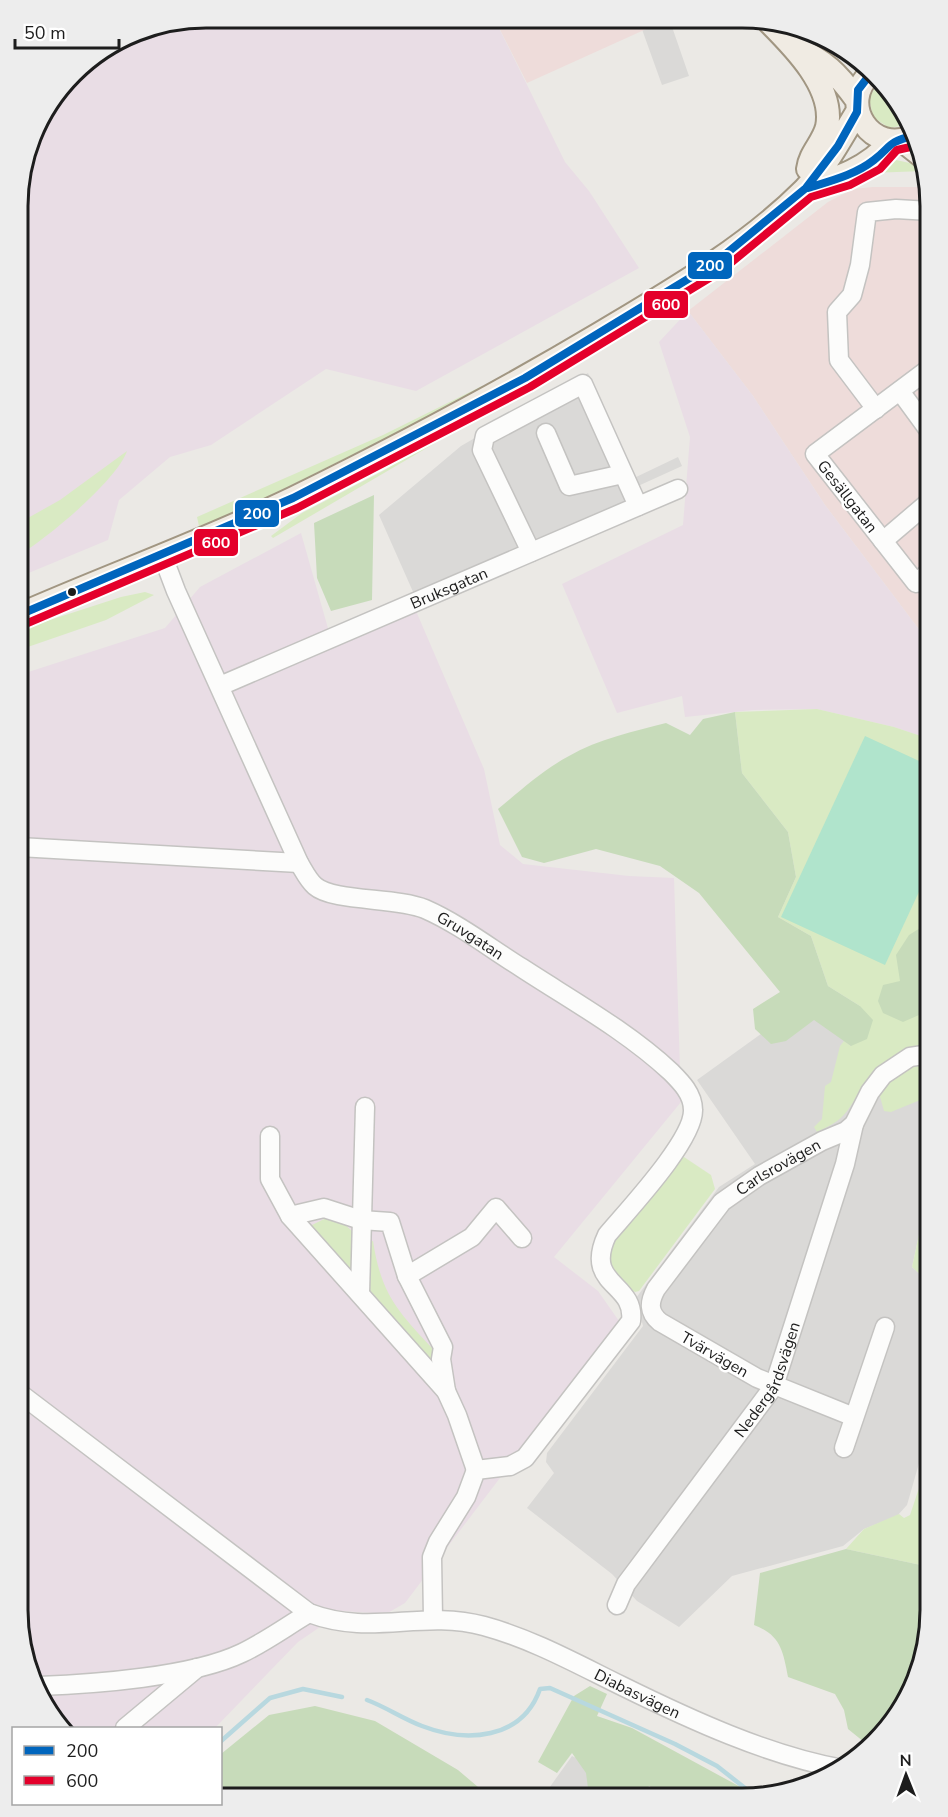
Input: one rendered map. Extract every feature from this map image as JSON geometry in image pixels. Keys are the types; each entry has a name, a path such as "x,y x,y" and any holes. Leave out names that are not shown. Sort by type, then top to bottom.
{"main road":[{"path":"781,33 795,48 824,92 828,110 823,139 809,161 806,188"},
{"path":"795,48 820,58 844,82 868,131 897,139"},
{"path":"28,611 293,498 525,378 716,262 806,188 838,146 857,106 865,79"},
{"path":"806,188 830,181 838,168 867,149 897,139"}],"street":[{"path":"876,409 839,360 837,312 852,295 860,265 867,212 896,209 920,210"},
{"name":"Gesällgatan","path":"883,541 815,454 920,376"},
{"path":"531,552 482,450 485,436 583,384 638,506"},
{"path":"900,391 920,418"},
{"path":"546,433 569,486 623,474"},
{"name":"Bruksgatan","path":"220,686 678,489"},
{"path":"920,510 883,541 916,583 920,580"},
{"name":"Gruvgatan","path":"162,554 176,591 299,863 315,887 328,892 408,903 453,924 586,1010 657,1060 683,1085 694,1108 689,1129 677,1150 607,1235 600,1251 600,1266 629,1304 632,1312 631,1322 525,1458 510,1466 476,1470"},
{"path":"28,848 299,863"},
{"path":"854,1124 883,1075 910,1057 919,1056"},
{"path":"360,1293 365,1107"},
{"name":"Carlsrovägen","path":"650,1309 656,1289 722,1202 759,1176 822,1141 846,1131 854,1124"},
{"name":"Nedergårdsvägen","path":"617,1605 626,1584 774,1386 845,1164 854,1124"},
{"path":"270,1136 270,1179 290,1216 446,1391"},
{"path":"290,1216 324,1208 361,1220 390,1222 407,1276 443,1347 441,1359 446,1391 476,1470 466,1497 438,1542 432,1557 433,1618"},
{"path":"407,1276 472,1237 496,1208 522,1238"},
{"name":"Tvärvägen","path":"650,1309 660,1322 774,1386 854,1417"},
{"path":"844,1448 865,1393 885,1327"},
{"path":"28,1400 309,1613 241,1653 197,1668 73,1685 46,1686"},
{"name":"Diabasvägen","path":"309,1613 349,1624 377,1625 433,1618 484,1626 568,1659 656,1702 744,1739 829,1765"},
{"path":"126,1727 197,1668"}],"shaded area":[{"path":"499,28 648,28 527,83"},
{"path":"499,28 565,162 589,191 639,268 416,391 326,369 211,445 170,457 119,500 108,540 28,573 28,207 30,183 38,149 52,118 65,98 98,65 118,52 149,38 172,32 195,29"},
{"path":"642,28 672,28 689,76 662,85"},
{"path":"918,187 920,630 825,505 753,396 688,311 828,202 853,189"},
{"path":"688,311 753,396 825,505 920,630 920,736 894,727 817,709 753,710 685,717 682,696 617,713 562,584 683,525 690,437 659,342"},
{"path":"588,373 634,478 678,457 682,466 638,486 642,498 414,594 379,515 461,446"},
{"path":"301,533 333,646 416,611 484,769 500,845 523,864 629,876 674,878 681,1102 554,1257 598,1291 619,1321 405,1603 386,1614 328,1610 320,1627 298,1642 216,1727 72,1727 47,1689 38,1668 32,1645 28,1610 28,672 165,628 200,587"},
{"path":"818,993 907,1043 919,1059 919,1233 912,1267 919,1274 919,1463 907,1505 897,1516 864,1529 843,1546 732,1576 679,1627 637,1601 612,1574 527,1508 554,1473 546,1462 547,1453 643,1326 636,1298 719,1187 755,1164 697,1080"},
{"path":"572,1756 635,1788 549,1788"}],"green space":[{"path":"875,89 900,126 889,128 873,117 869,98"},
{"path":"896,160 914,164 915,171 870,173 888,161"},
{"path":"529,384 531,387 273,538 271,536 302,513 383,471"},
{"path":"482,386 483,389 316,473 232,514 199,526 197,517 383,435"},
{"path":"127,451 110,477 80,508 28,549 28,518 60,500"},
{"path":"374,495 372,600 331,611 317,578 314,523"},
{"path":"145,592 154,595 106,620 28,647 28,627 121,597"},
{"path":"817,709 894,727 920,736 919,1052 873,1080 843,1116 817,1132 814,1127 822,1119 825,1086 831,1082 840,1046 844,1041 851,1046 860,1006 828,986 811,936 778,917 796,877 788,832 742,773 735,712"},
{"path":"735,712 742,773 788,832 796,877 778,917 811,936 828,986 860,1006 873,1020 867,1039 851,1046 814,1020 786,1041 771,1044 755,1029 753,1009 780,992 699,893 660,866 596,849 544,863 522,857 498,809 550,768 592,745 666,723 690,735 703,719"},
{"path":"865,736 920,761 920,891 885,965 781,917"},
{"path":"919,928 919,1013 903,1022 883,1013 878,1001 883,985 900,981 896,955 909,935"},
{"path":"919,1065 919,1100 891,1112 884,1111 879,1093 908,1069"},
{"path":"684,1157 711,1175 715,1189 639,1291 635,1292 612,1271 608,1252 617,1233 638,1206 678,1160"},
{"path":"326,1218 340,1220 353,1232 354,1275 311,1231 312,1225"},
{"path":"919,1233 919,1274 912,1267"},
{"path":"373,1241 376,1260 387,1290 402,1314 435,1351 431,1359 368,1290 369,1242"},
{"path":"919,1488 919,1565 846,1549 864,1529 899,1514 904,1518 910,1515"},
{"path":"846,1549 919,1565 918,1634 906,1678 883,1719 862,1741 848,1729 844,1710 835,1694 788,1677 779,1645 770,1634 754,1625 760,1573"},
{"path":"590,1686 607,1694 597,1716 632,1728 742,1788 652,1788 649,1786 648,1788 588,1788 586,1773 572,1753 557,1773 538,1762 574,1696"},
{"path":"315,1706 375,1721 458,1770 479,1788 222,1788 222,1753 269,1715"}],"waterway":[{"path":"367,1700 422,1726 456,1735 474,1735 506,1728 520,1719 532,1706 540,1689 550,1688 675,1744 717,1766 745,1788"},
{"path":"222,1740 270,1698 303,1689 342,1697"}],"transit line":[{"name":"200","path":"28,611 293,498 525,378 716,262 806,188 838,146 857,112 858,90 866,80"},
{"name":"200","path":"808,188 859,170 894,143 905,138"},
{"name":"600","path":"28,623 297,508 530,387 721,271 811,197 850,185 880,169 897,150 909,147"}]}
